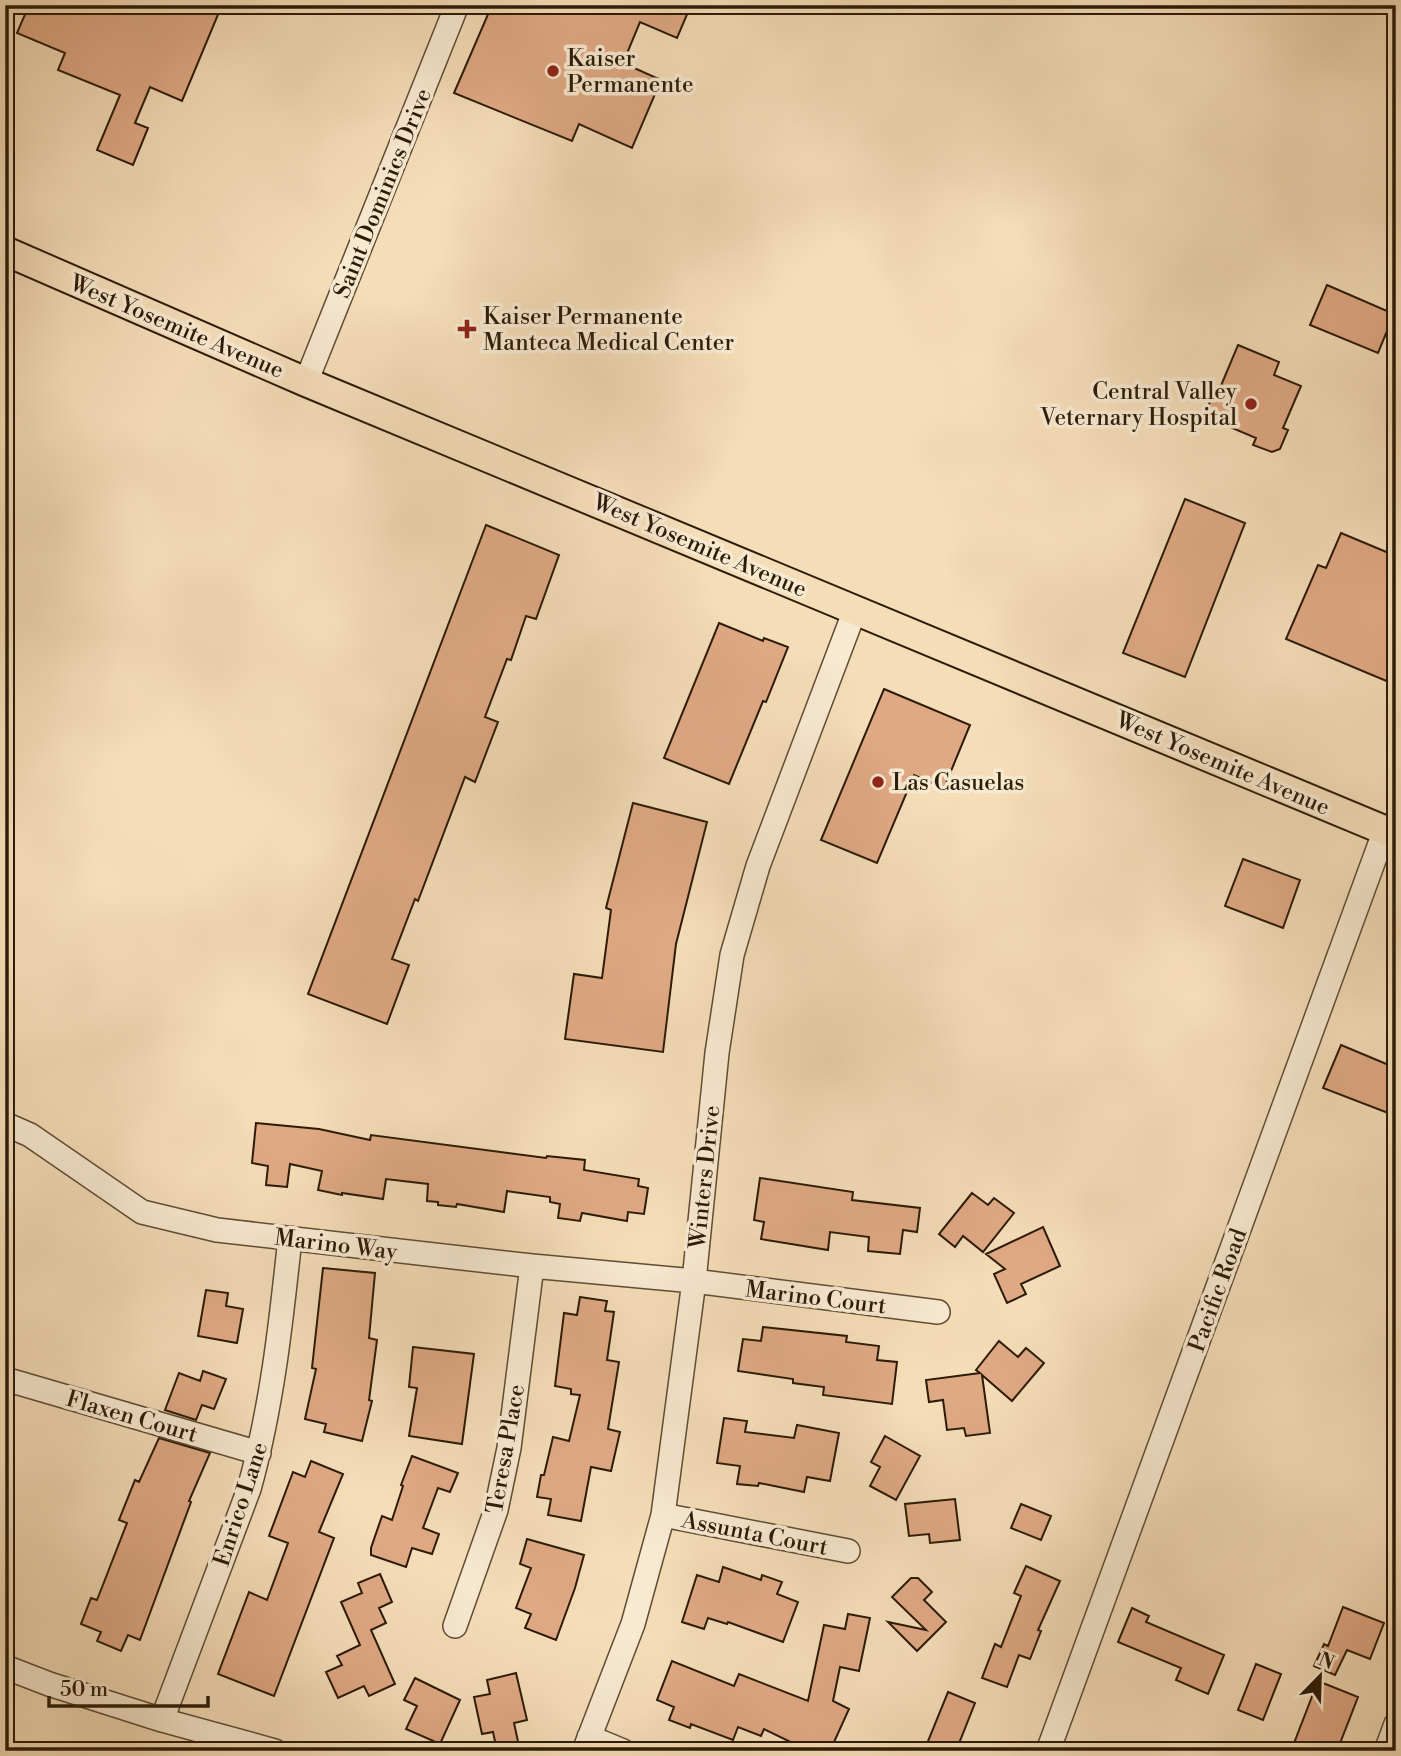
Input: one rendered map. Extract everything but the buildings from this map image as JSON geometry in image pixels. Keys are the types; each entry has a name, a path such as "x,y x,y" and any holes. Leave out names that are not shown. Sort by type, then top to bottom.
{"main road":[{"name":"West Yosemite Avenue","path":"5,251 306,382 1390,832"}],"street":[{"name":"Saint Dominics Drive","path":"306,382 457,5"},
{"name":"Winters Drive","path":"586,1744 633,1624 663,1515 694,1281 717,1053 733,955 758,866 855,610"},
{"name":"Pacific Road","path":"1048,1751 1390,832"},
{"name":"Marino Way","path":"5,1124 30,1135 142,1212 217,1230 532,1266 694,1281"},
{"name":"Enrico Lane","path":"162,1720 249,1489 259,1453 277,1356 290,1238"},
{"name":"Teresa Place","path":"455,1626 496,1510 509,1448 532,1266"},
{"name":"Marino Court","path":"694,1281 938,1312"},
{"name":"Flaxen Court","path":"5,1379 259,1453"},
{"name":"Assunta Court","path":"663,1515 848,1552"},
{"path":"5,1667 162,1720 275,1751"},
{"path":"1386,1751 1396,1724"},
{"path":"586,1744 623,1751"}],"place":[{"name":"Kaiser Permanente","path":"553,71"},
{"name":"Kaiser Permanente Manteca Medical Center","path":"467,329"},
{"name":"Central Valley Veternary Hospital","path":"1251,404"},
{"name":"Las Casuelas","path":"878,782"}]}
